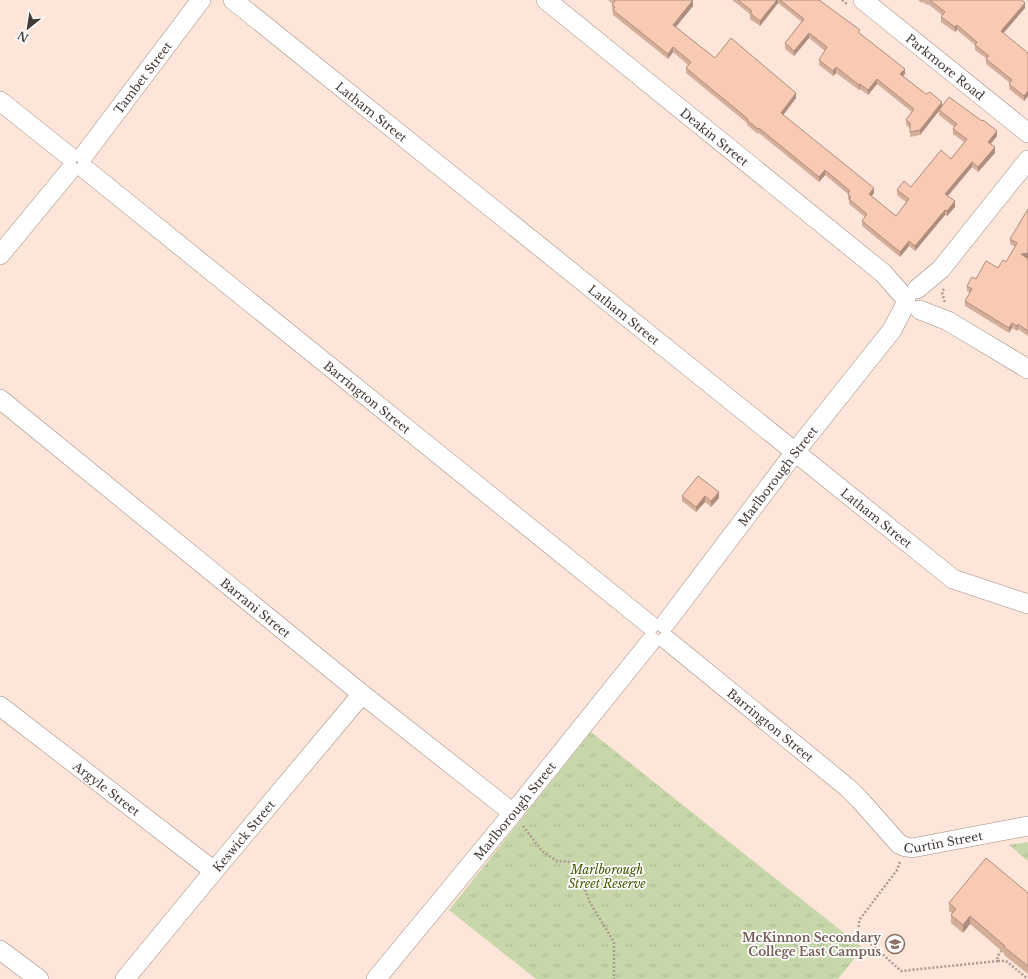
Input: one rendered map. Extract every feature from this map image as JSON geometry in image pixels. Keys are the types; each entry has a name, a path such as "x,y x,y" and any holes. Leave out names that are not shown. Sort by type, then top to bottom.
{"street":[{"name":"Tambet Street","path":"0,255 77,162 201,0"},
{"name":"Latham Street","path":"233,0 953,579 1028,604"},
{"name":"Deakin Street","path":"546,0 917,300 949,313 1028,369"},
{"name":"Parkmore Road","path":"863,0 1028,133"},
{"name":"Barrington Street","path":"0,101 658,632 848,788 872,814"},
{"name":"Marlborough Street","path":"376,979 513,813 658,632 795,452 892,330 917,300 944,278 1028,160"},
{"name":"Barrani Street","path":"0,399 362,694 513,813"},
{"name":"Keswick Street","path":"125,979 362,694"},
{"name":"Argyle Street","path":"0,706 214,871"},
{"name":"Curtin Street","path":"872,814 899,844 906,847 925,845 1028,826"},
{"path":"0,950 36,978"}],"path":[{"path":"944,278 942,292 944,302 949,313"},
{"path":"513,813 542,851 557,861 573,862 580,873 589,901 614,942 614,979"},
{"path":"906,847 898,870 860,919 858,924 860,934 863,939 868,941 901,971 1006,961 1028,979"},
{"path":"855,942 860,934"},
{"path":"998,961 997,956 1006,946"}],"green space":[{"name":"Marlborough Street Reserve","path":"591,732 863,948 838,979 536,979 449,910"},
{"path":"1028,842 1028,861 1009,845"}],"building":[{"path":"614,0 693,0 673,25 715,58 731,38 796,93 781,113 874,188 869,194 896,216 909,199 897,190 904,181 911,187 941,150 951,159 967,139 953,129 957,124 939,110 949,97 997,131 988,142 995,147 978,167 972,162 945,194 955,201 947,211 945,210 915,246 909,241 900,252 862,221 867,214 849,199 851,197 848,194 850,191 825,170 819,177 759,128 758,129 686,68 691,62 673,47 668,54 613,10 615,7 612,5 615,1"},
{"path":"738,0 777,0 760,21 750,13 752,11"},
{"path":"780,0 819,0 860,30 858,32 905,69 900,74 926,94 930,92 942,102 920,130 910,132 910,123 906,120 914,109 877,79 868,90 836,67 833,71 819,60 827,47 809,33 794,51 785,43 804,19"},
{"path":"930,0 1022,0 1025,3 1001,31 1028,53 1028,91 1024,96 1009,84 1012,80 986,59 989,56 975,45 977,42 957,25 955,27 941,17 945,12"},
{"path":"1028,209 1028,253 1021,254 1028,259 1028,331 1018,324 1017,326 1012,323 1009,328 965,301 972,289 967,286 972,277 976,279 986,261 998,268 1003,260 1006,262 1017,243 1010,239"},
{"path":"698,476 719,492 711,501 705,496 696,507 682,496"},
{"path":"986,858 1028,893 1028,966 1004,947 1005,946 970,916 963,925 951,915 956,909 949,903"}],"place":[{"name":"McKinnon Secondary College East Campus","path":"895,944"}]}
